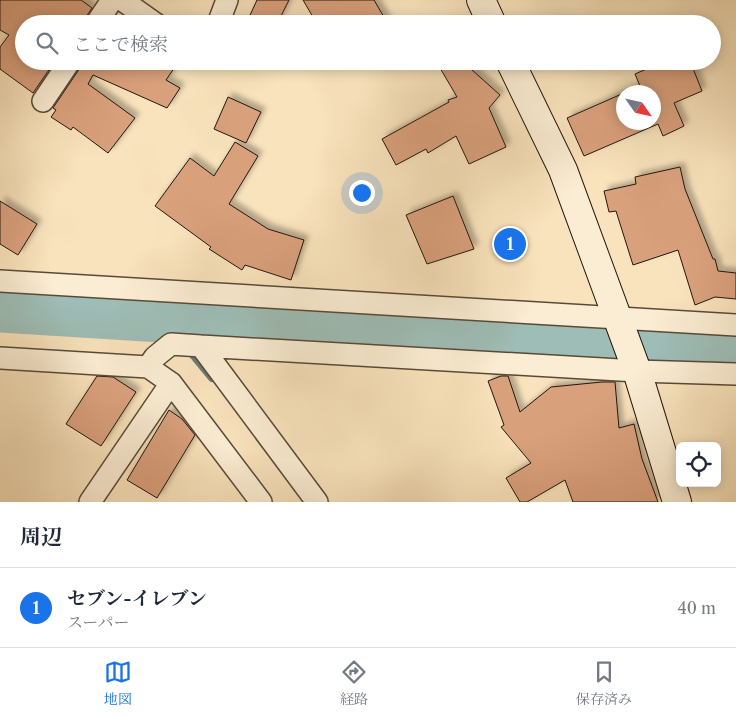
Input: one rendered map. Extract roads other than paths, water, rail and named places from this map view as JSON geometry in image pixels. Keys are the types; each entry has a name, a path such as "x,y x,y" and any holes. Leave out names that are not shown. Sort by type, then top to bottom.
{"street":[{"path":"102,15 112,0"},
{"path":"122,0 143,15"},
{"path":"221,15 227,0"},
{"path":"481,0 488,15"},
{"path":"43,101 64,70"},
{"path":"514,70 563,170 637,371 677,502"},
{"path":"0,281 736,325"},
{"path":"148,367 155,357 171,344 637,371 727,374 736,390"},
{"path":"198,346 317,502"},
{"path":"0,358 148,367 171,383 261,502"},
{"path":"90,502 171,383"}],"waterway":[{"path":"0,310 736,356"},
{"path":"165,320 182,341"},
{"path":"189,350 212,378"}],"place":[{"name":"セブン-イレブン","path":"510,244"}]}
